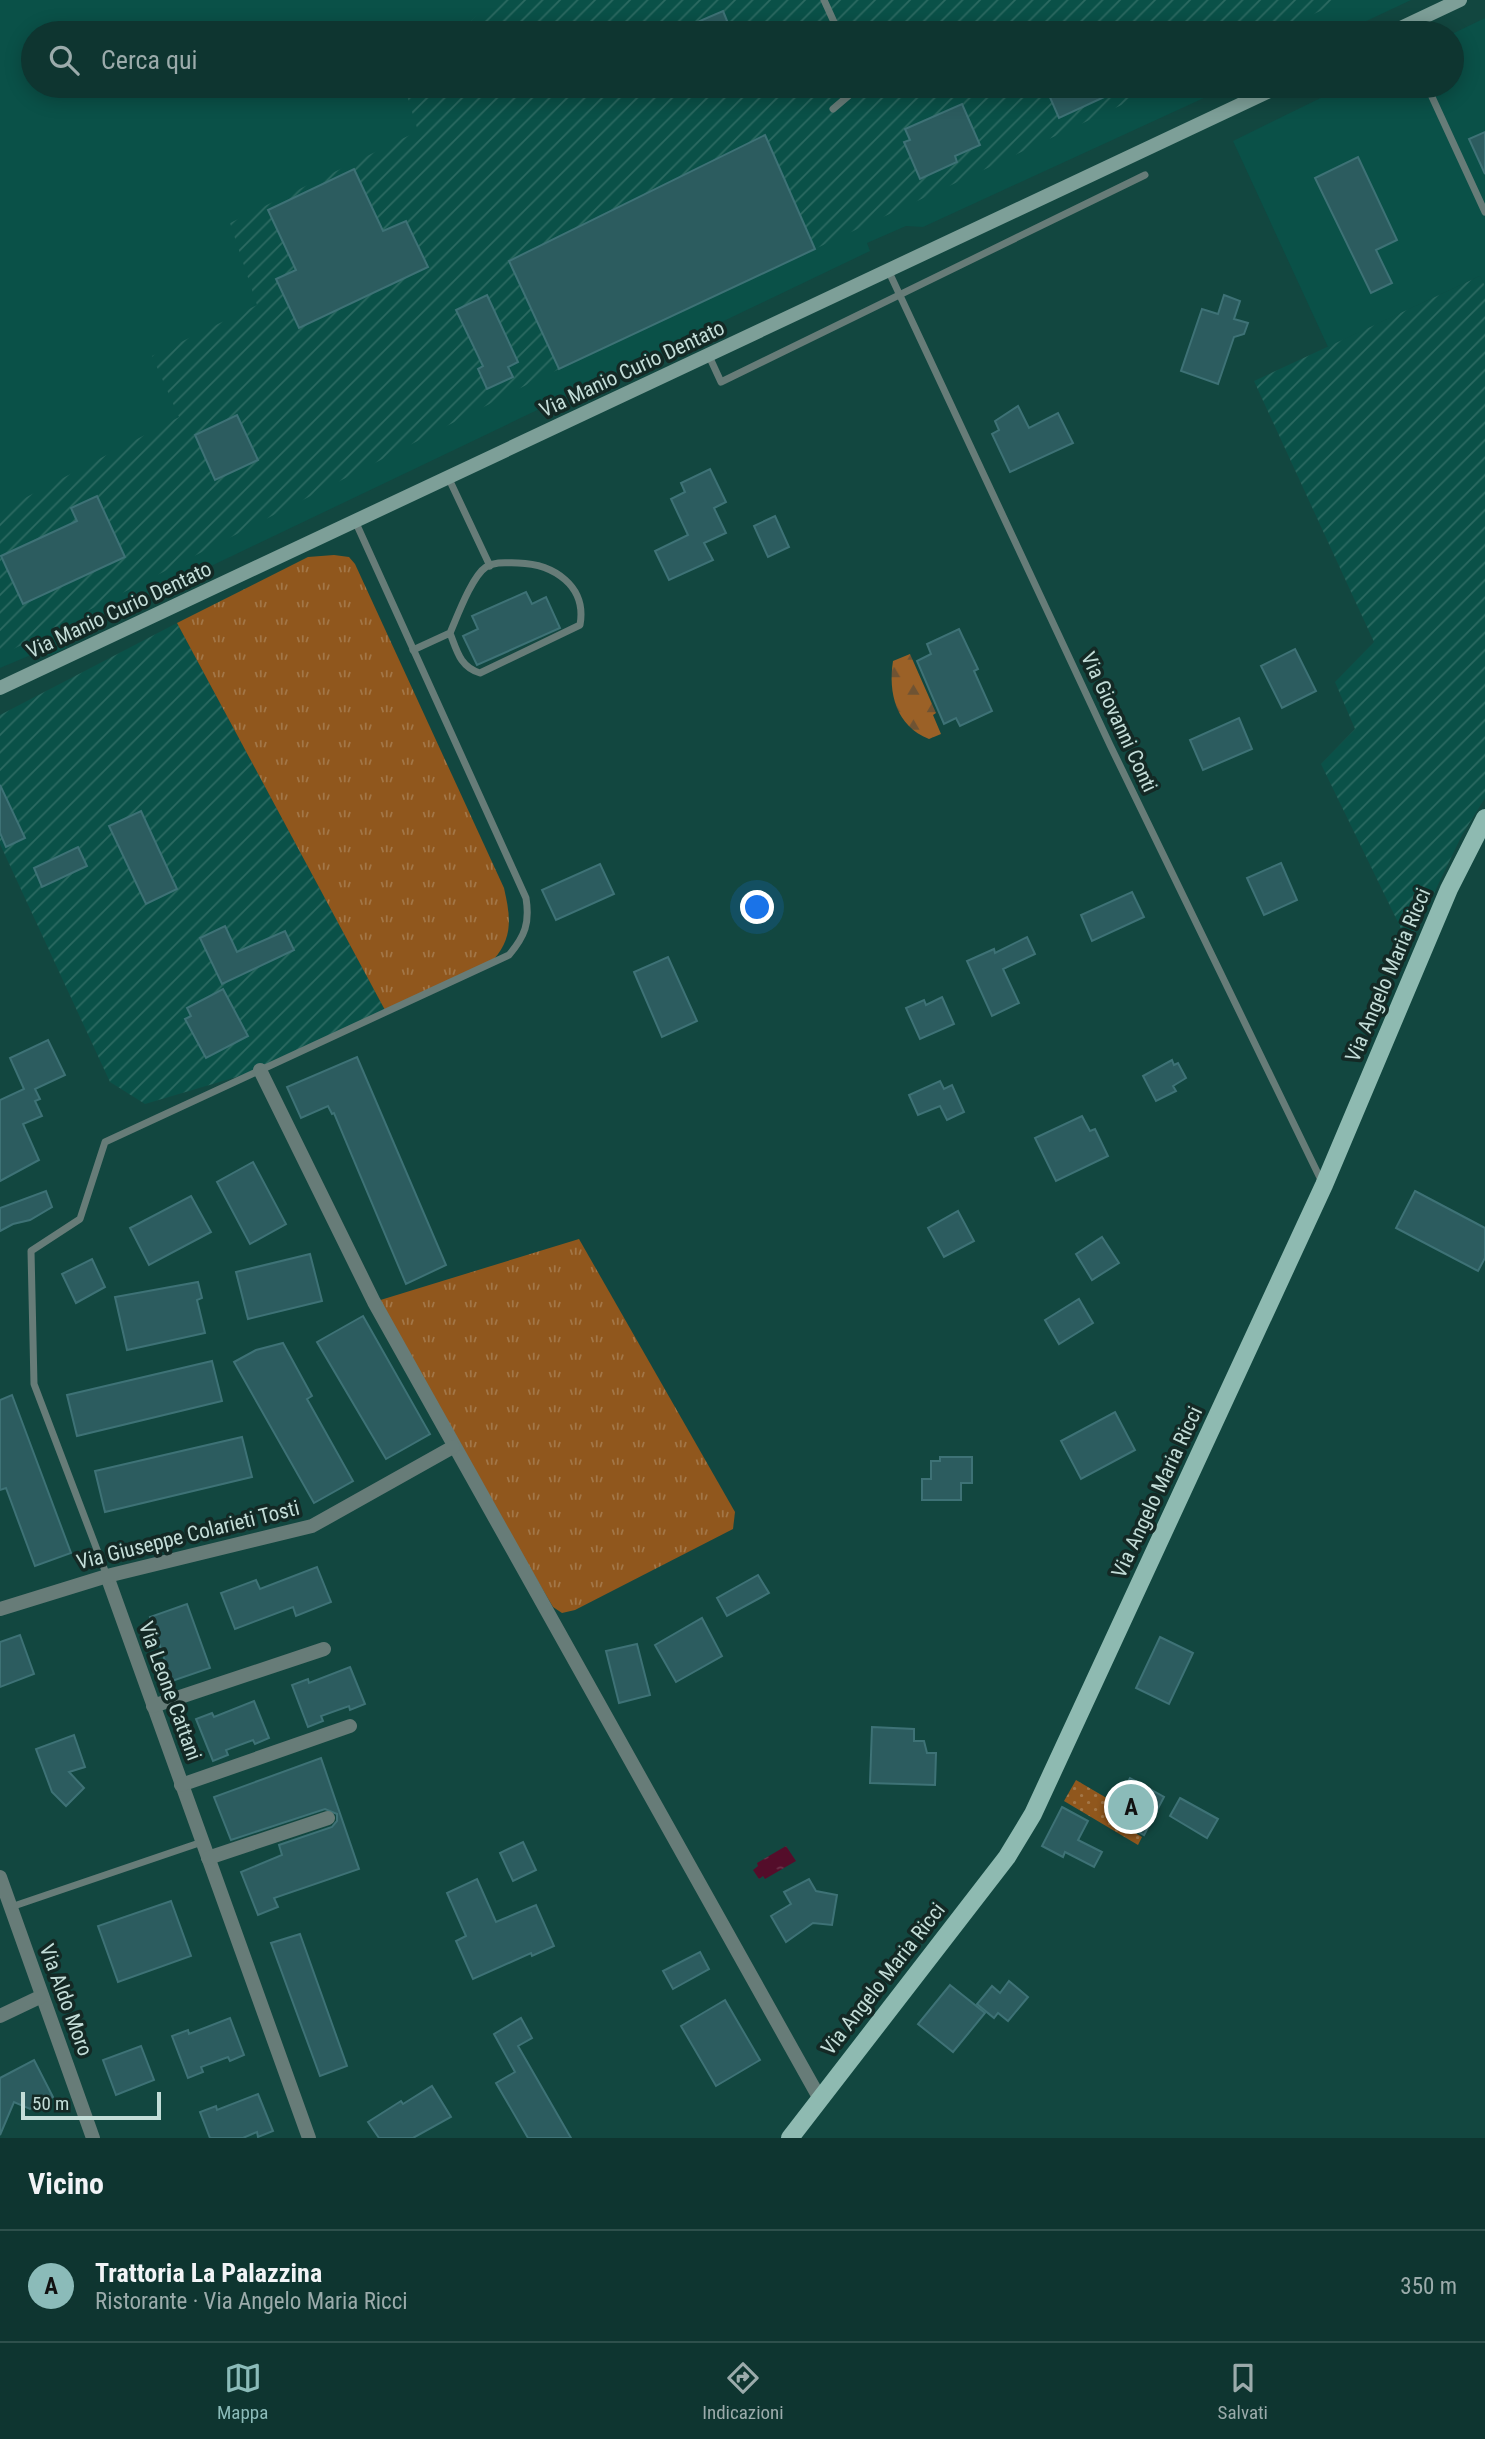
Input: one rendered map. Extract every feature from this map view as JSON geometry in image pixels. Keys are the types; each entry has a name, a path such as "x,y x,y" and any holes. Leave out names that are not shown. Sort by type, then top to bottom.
{"main road":[{"path":"1419,21 1460,0"},
{"name":"Via Manio Curio Dentato","path":"0,688 356,523 1255,98"},
{"name":"Via Angelo Maria Ricci","path":"790,2138 1007,1857 1033,1814 1324,1185 1449,889 1485,818"}],"street":[{"path":"260,1070 374,1302 820,2099"},
{"name":"Via Giuseppe Colarieti Tosti","path":"0,1609 107,1576 312,1527 453,1447"},
{"name":"Via Leone Cattani","path":"107,1576 309,2138"},
{"path":"153,1706 324,1649"},
{"path":"181,1785 350,1726"},
{"path":"208,1858 328,1818"},
{"name":"Via Aldo Moro","path":"0,1877 93,2138"},
{"path":"0,2017 43,1996"}],"lane":[{"path":"824,0 834,21"},
{"path":"833,108 845,98"},
{"path":"1433,98 1485,212"},
{"path":"709,356 721,382 1145,176"},
{"name":"Via Giovanni Conti","path":"889,272 1110,745 1324,1185"},
{"path":"449,479 490,566"},
{"path":"260,1070 509,955 521,940 529,920 526,898 356,523"},
{"path":"413,650 450,633 464,601 483,569 497,563 523,563 556,571 569,580 582,612 580,625 480,673 470,670 460,659 450,633"},
{"name":"Via Leone Cattani","path":"107,1576 34,1384 31,1251 80,1219 105,1142 260,1070"},
{"path":"11,1908 202,1842"}],"shaded area":[{"path":"0,0 1411,0 1366,21 21,21 21,98 1204,98 923,227 906,226 867,243 870,251 69,634 66,648 51,655 31,655 0,668"},
{"path":"495,0 1344,0 1299,21 471,21"},
{"path":"1485,18 1485,286 1480,276 1328,347 1233,141 1321,98 1464,98 1464,28"},
{"path":"408,98 1136,98 536,380 0,656 0,511 179,417 152,356 257,305 230,223 418,131"},
{"path":"1480,276 1485,286 1485,798 1462,835 1409,945 1321,764 1355,729 1335,682 1374,642 1254,381"},
{"path":"177,623 386,1012 260,1070 145,1104 110,1082 0,844 0,715"}],"green space":[{"path":"308,557 349,557 355,564 504,888 508,907 508,934 494,959 386,1012 177,623"},
{"path":"910,654 936,713 933,715 941,734 929,739 909,726 893,696 893,661"},
{"path":"579,1239 735,1512 733,1529 575,1610 562,1613 553,1607 374,1302"},
{"path":"1076,1780 1110,1800 1114,1792 1137,1806 1125,1827 1142,1837 1138,1845 1064,1801"}],"water":[{"path":"786,1846 796,1861 765,1879 763,1876 759,1879 753,1870 758,1866 757,1863"}],"building":[{"path":"723,11 727,21 700,21"},
{"path":"1050,98 1102,98 1059,118"},
{"path":"962,104 980,145 955,156 957,162 920,179 904,142 910,140 905,129"},
{"path":"1485,132 1485,174 1469,139"},
{"path":"765,135 815,249 559,369 509,261"},
{"path":"1358,157 1397,240 1376,250 1392,283 1371,293 1315,178"},
{"path":"354,169 383,231 406,221 428,267 299,328 276,279 296,270 268,210"},
{"path":"487,295 518,362 508,367 513,377 487,389 478,369 483,366 456,310"},
{"path":"1224,295 1240,301 1234,319 1248,323 1244,334 1234,337 1218,384 1181,371 1202,309 1218,314"},
{"path":"1018,406 1029,428 1058,413 1073,443 1010,472 992,434 999,430 995,421"},
{"path":"237,415 258,460 215,480 195,435"},
{"path":"710,469 726,502 714,508 726,533 704,543 713,560 669,580 655,551 688,535 671,499 685,492 681,483"},
{"path":"97,496 125,557 23,604 1,556 77,521 71,508"},
{"path":"775,516 789,547 768,557 754,526"},
{"path":"526,592 532,604 546,597 560,628 477,665 463,636 478,629 472,616"},
{"path":"959,629 978,669 974,671 992,711 960,726 956,718 944,724 917,661 931,654 927,644"},
{"path":"1295,649 1316,691 1282,708 1261,666"},
{"path":"1239,718 1252,749 1203,770 1190,740"},
{"path":"0,785 25,838 6,847 0,833"},
{"path":"141,811 177,889 146,904 109,826"},
{"path":"78,847 87,866 42,887 34,868"},
{"path":"1281,863 1297,900 1264,915 1247,878"},
{"path":"600,864 614,894 556,920 542,890"},
{"path":"1132,892 1144,917 1092,941 1081,915"},
{"path":"225,926 237,952 285,931 294,950 222,984 200,938"},
{"path":"1027,937 1035,954 1003,969 1019,1003 992,1016 967,961 994,949 995,953"},
{"path":"668,957 697,1021 662,1037 634,972"},
{"path":"223,989 248,1036 206,1058 185,1019 191,1016 187,1008"},
{"path":"942,997 954,1024 920,1039 906,1008 924,1000 926,1005"},
{"path":"48,1040 65,1075 35,1089 40,1099 35,1101 42,1116 23,1124 39,1160 0,1181 0,1100 24,1089 10,1058"},
{"path":"357,1057 446,1265 406,1284 334,1113 332,1114 328,1106 301,1118 287,1087"},
{"path":"1172,1060 1174,1065 1178,1063 1186,1078 1173,1086 1176,1091 1156,1101 1143,1076"},
{"path":"940,1081 944,1089 952,1085 964,1112 947,1120 940,1106 918,1115 909,1095"},
{"path":"1082,1116 1090,1131 1095,1129 1108,1156 1056,1181 1035,1138"},
{"path":"253,1162 286,1224 250,1244 217,1182"},
{"path":"46,1191 52,1207 30,1220 0,1231 0,1208"},
{"path":"1415,1191 1485,1228 1485,1258 1478,1271 1396,1228"},
{"path":"191,1196 211,1232 149,1265 130,1228"},
{"path":"958,1211 974,1241 944,1257 928,1228"},
{"path":"1102,1237 1119,1263 1092,1280 1076,1254"},
{"path":"310,1254 322,1301 248,1319 236,1272"},
{"path":"92,1259 105,1287 76,1303 62,1274"},
{"path":"198,1282 202,1298 197,1300 205,1333 127,1350 115,1297"},
{"path":"1079,1299 1093,1323 1059,1344 1045,1320"},
{"path":"363,1316 430,1434 386,1459 317,1342"},
{"path":"283,1343 312,1396 307,1399 353,1481 314,1503 234,1362 256,1350"},
{"path":"212,1361 222,1401 77,1436 67,1395"},
{"path":"12,1395 71,1553 35,1566 6,1488 0,1490 0,1400"},
{"path":"1115,1412 1135,1450 1081,1479 1061,1441"},
{"path":"242,1437 252,1477 105,1512 95,1471"},
{"path":"940,1457 972,1457 972,1483 961,1483 961,1500 922,1500 922,1479 931,1479 931,1461 940,1461"},
{"path":"317,1567 331,1602 296,1616 293,1607 235,1629 221,1593 256,1580 260,1589"},
{"path":"758,1575 769,1593 727,1616 717,1598"},
{"path":"187,1604 210,1668 172,1681 150,1617"},
{"path":"702,1618 722,1656 676,1682 655,1645"},
{"path":"20,1635 34,1674 0,1687 0,1642"},
{"path":"1160,1637 1193,1653 1169,1704 1136,1688"},
{"path":"637,1644 650,1695 619,1703 606,1651"},
{"path":"350,1667 365,1704 350,1710 349,1706 321,1716 323,1721 308,1727 292,1685 308,1679 309,1683"},
{"path":"254,1701 269,1738 255,1744 253,1740 226,1750 228,1755 213,1761 196,1719 212,1713 214,1717"},
{"path":"872,1727 914,1729 914,1741 924,1741 927,1753 936,1753 935,1785 870,1783"},
{"path":"74,1735 85,1767 69,1772 84,1788 66,1806 52,1792 36,1749"},
{"path":"321,1758 359,1869 274,1898 278,1907 258,1915 241,1872 282,1855 279,1845 332,1827 337,1821 337,1814 325,1809 231,1840 214,1797"},
{"path":"1130,1778 1164,1797 1144,1835 1128,1826 1140,1805 1121,1794"},
{"path":"1180,1798 1218,1819 1207,1838 1170,1816"},
{"path":"1062,1807 1088,1821 1078,1840 1102,1852 1094,1867 1065,1852 1063,1857 1042,1846"},
{"path":"523,1842 536,1870 513,1881 500,1853"},
{"path":"477,1879 496,1922 536,1905 554,1946 532,1956 531,1953 473,1979 456,1941 466,1936 447,1893"},
{"path":"809,1879 816,1891 837,1895 832,1925 813,1923 786,1942 771,1916 791,1904 784,1892"},
{"path":"171,1901 191,1956 118,1982 98,1926"},
{"path":"300,1934 347,2066 320,2076 271,1943"},
{"path":"700,1952 709,1969 673,1989 663,1971"},
{"path":"1009,1981 1028,1997 1008,2021 998,2013 994,2018 977,2004 992,1986 1000,1993"},
{"path":"950,1985 985,2013 953,2052 918,2024"},
{"path":"725,2000 760,2060 716,2086 681,2026"},
{"path":"230,2018 244,2055 230,2061 228,2057 201,2067 203,2072 188,2078 172,2036 188,2030 189,2034"},
{"path":"521,2018 532,2038 518,2046 571,2138 528,2138 496,2083 515,2072 494,2034"},
{"path":"141,2046 154,2080 116,2095 103,2060"},
{"path":"34,2060 53,2097 30,2109 14,2102 0,2135 0,2078"},
{"path":"432,2086 451,2117 413,2138 379,2138 368,2122 401,2101 403,2104"},
{"path":"258,2094 273,2131 258,2137 257,2132 243,2138 210,2138 200,2112 216,2106 217,2110"}],"place":[{"name":"Trattoria La Palazzina","path":"1131,1807"}]}
